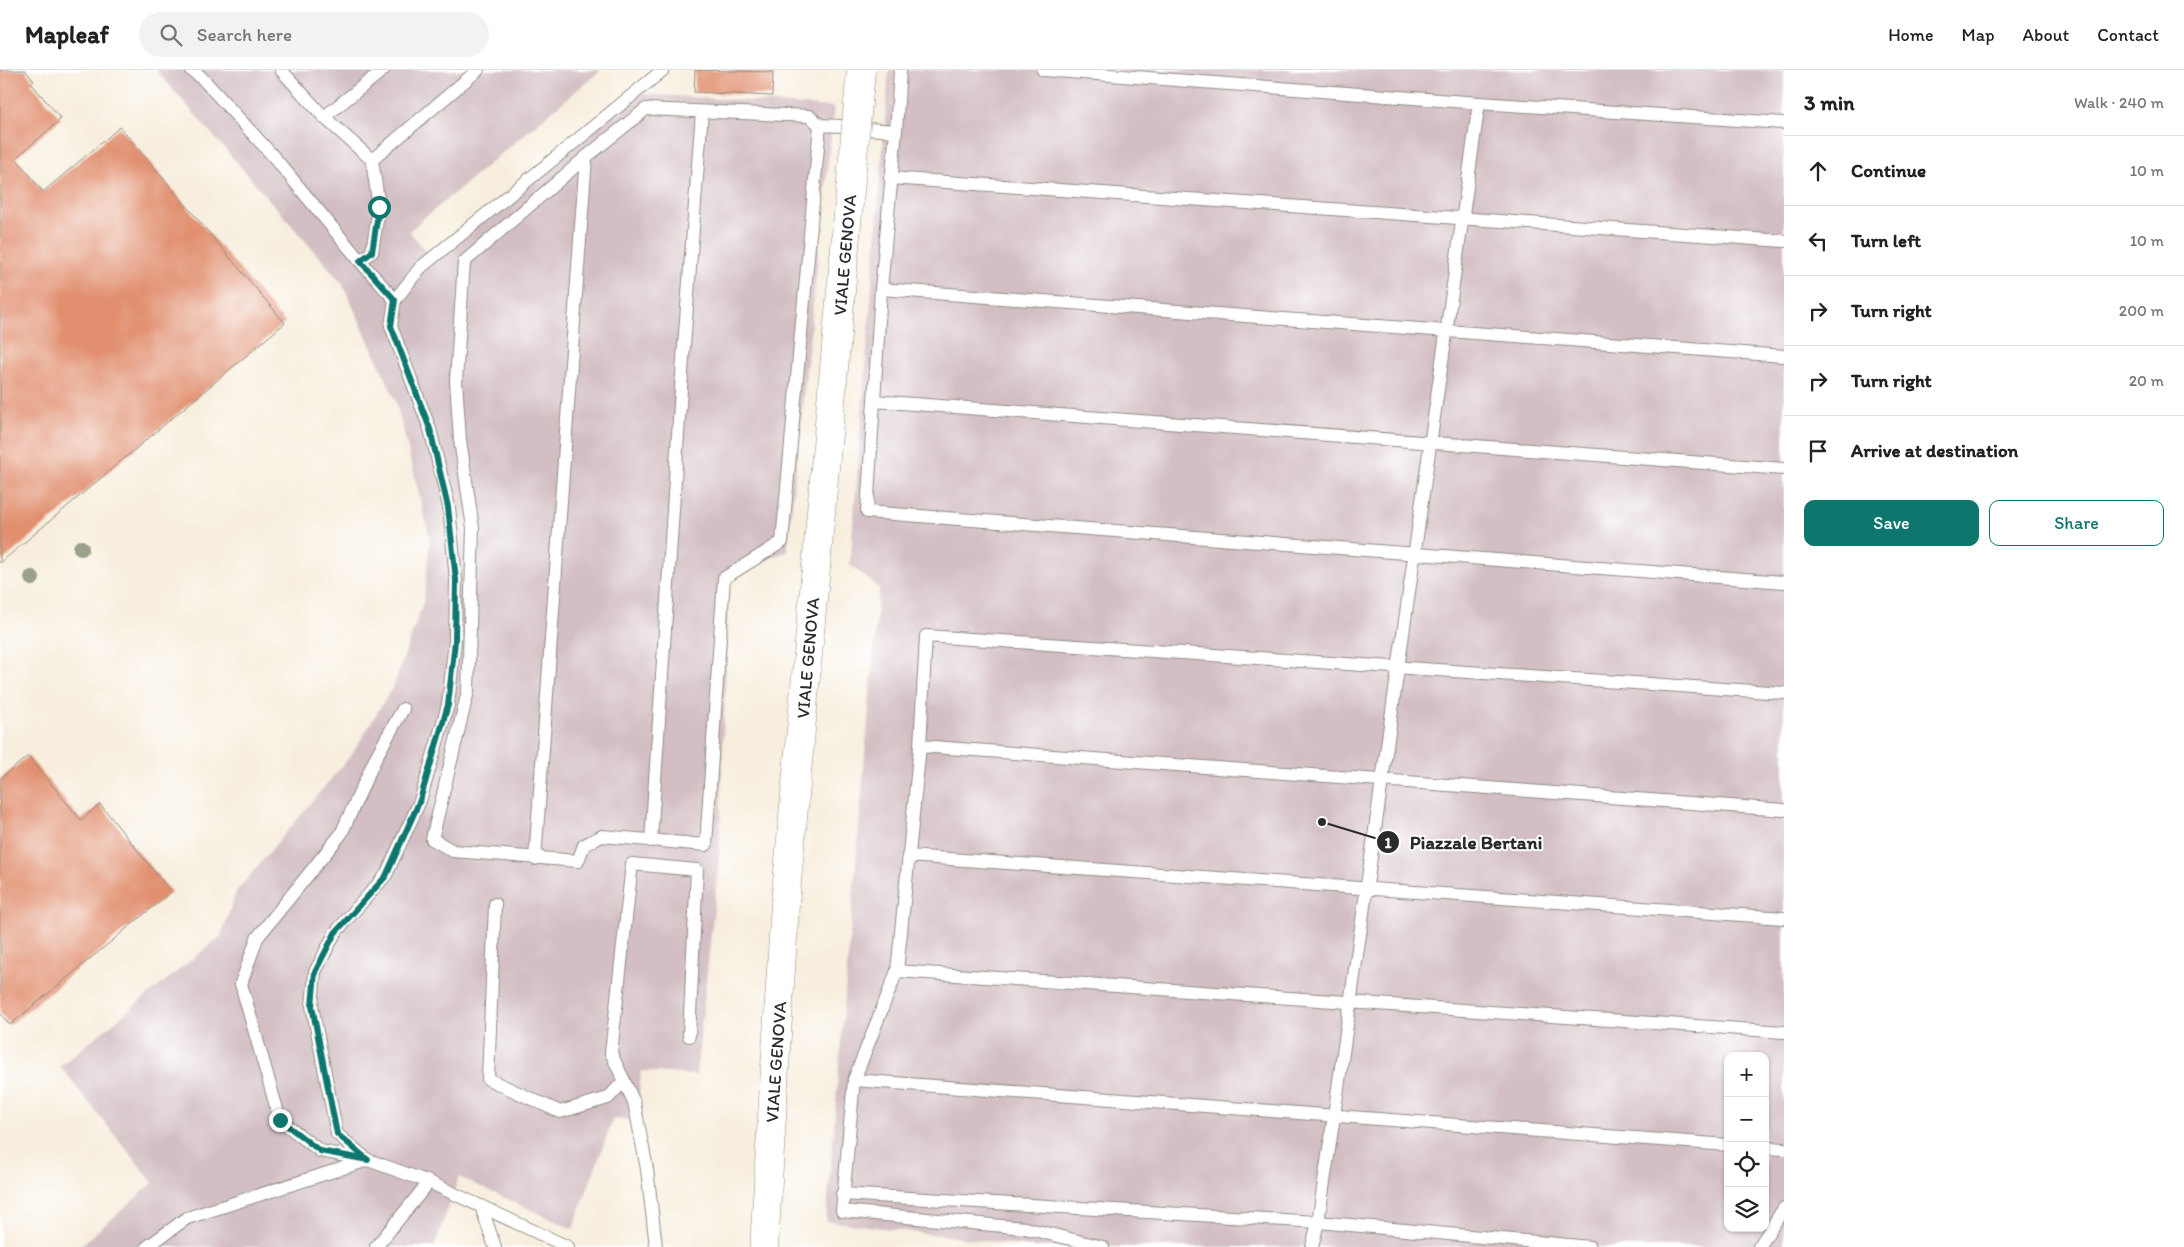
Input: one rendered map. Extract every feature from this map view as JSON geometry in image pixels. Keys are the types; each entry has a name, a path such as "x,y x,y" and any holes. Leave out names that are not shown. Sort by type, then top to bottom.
{"street":[{"name":"VIALE GENOVA","path":"764,1247 785,904 862,70"}],"lane":[{"path":"191,70 201,77 274,157 360,261 395,300"},
{"path":"281,70 324,117 372,160 379,207 372,252 360,261"},
{"path":"324,117 384,70"},
{"path":"372,160 478,70"},
{"path":"368,1160 337,1134 312,1006 315,972 335,933 386,876 420,800 448,705 455,641 456,580 448,507 430,429 391,326 395,300 420,268 663,70"},
{"path":"900,70 881,289 866,512 1784,582"},
{"path":"1043,70 1479,103 1784,123"},
{"path":"1312,1247 1318,1222 1334,1116 1479,103"},
{"path":"820,125 782,542 724,578 706,845 602,836 584,845 578,862 453,851 432,839 468,691 473,528 460,440 456,371 464,262 586,157 646,109 809,116 820,125 841,126"},
{"path":"651,841 683,359 702,112"},
{"path":"868,128 896,131"},
{"path":"535,859 586,157"},
{"path":"890,178 1784,241"},
{"path":"881,289 1784,356"},
{"path":"874,401 1784,469"},
{"path":"1103,1247 1025,1228 842,1212 842,1194 854,1080 897,971 920,746 926,636 1784,693"},
{"path":"403,709 377,755 341,834 257,938 241,984 280,1120 320,1151 368,1160 429,1182 568,1247"},
{"path":"920,746 1784,810"},
{"path":"908,856 1784,918"},
{"path":"656,1247 647,1169 634,1102 611,1054 632,864 697,870 689,1036"},
{"path":"495,904 488,1079 560,1112 608,1098 624,1081"},
{"path":"897,971 1784,1032"},
{"path":"854,1080 1724,1145"},
{"path":"1769,1148 1784,1149"},
{"path":"147,1247 187,1218 368,1160"},
{"path":"376,1247 429,1182"},
{"path":"842,1194 1318,1222 1590,1247"},
{"path":"481,1206 495,1247"},
{"path":"1759,1247 1784,1208"}],"shaded area":[{"path":"156,70 601,70 409,231 433,260 631,93 834,107 787,552 729,570 719,860 696,1075 641,1071 637,1120 613,1119 573,1229 459,1177 434,1247 79,1247 153,1183 60,1066 221,936 236,892 352,754 394,685 424,600 430,539 396,401 342,283"},
{"path":"889,70 1784,70 1784,1245 1782,1247 1033,1247 826,1221 879,588 850,565"}],"building":[{"path":"0,70 25,70 34,81 31,83 61,119 16,158 43,192 120,127 285,323 0,563"},
{"path":"695,70 773,72 772,96 694,92"},
{"path":"28,756 81,820 100,804 171,892 10,1025 0,1013 0,779"}],"place":[{"name":"Piazzale Bertani","path":"1322,822"}],"route":[{"path":"280,1120 320,1151 368,1160 337,1134 312,1006 315,972 335,933 386,876 420,800 448,705 455,641 456,580 448,507 430,429 391,326 395,300 360,261 372,252 379,207"}]}
